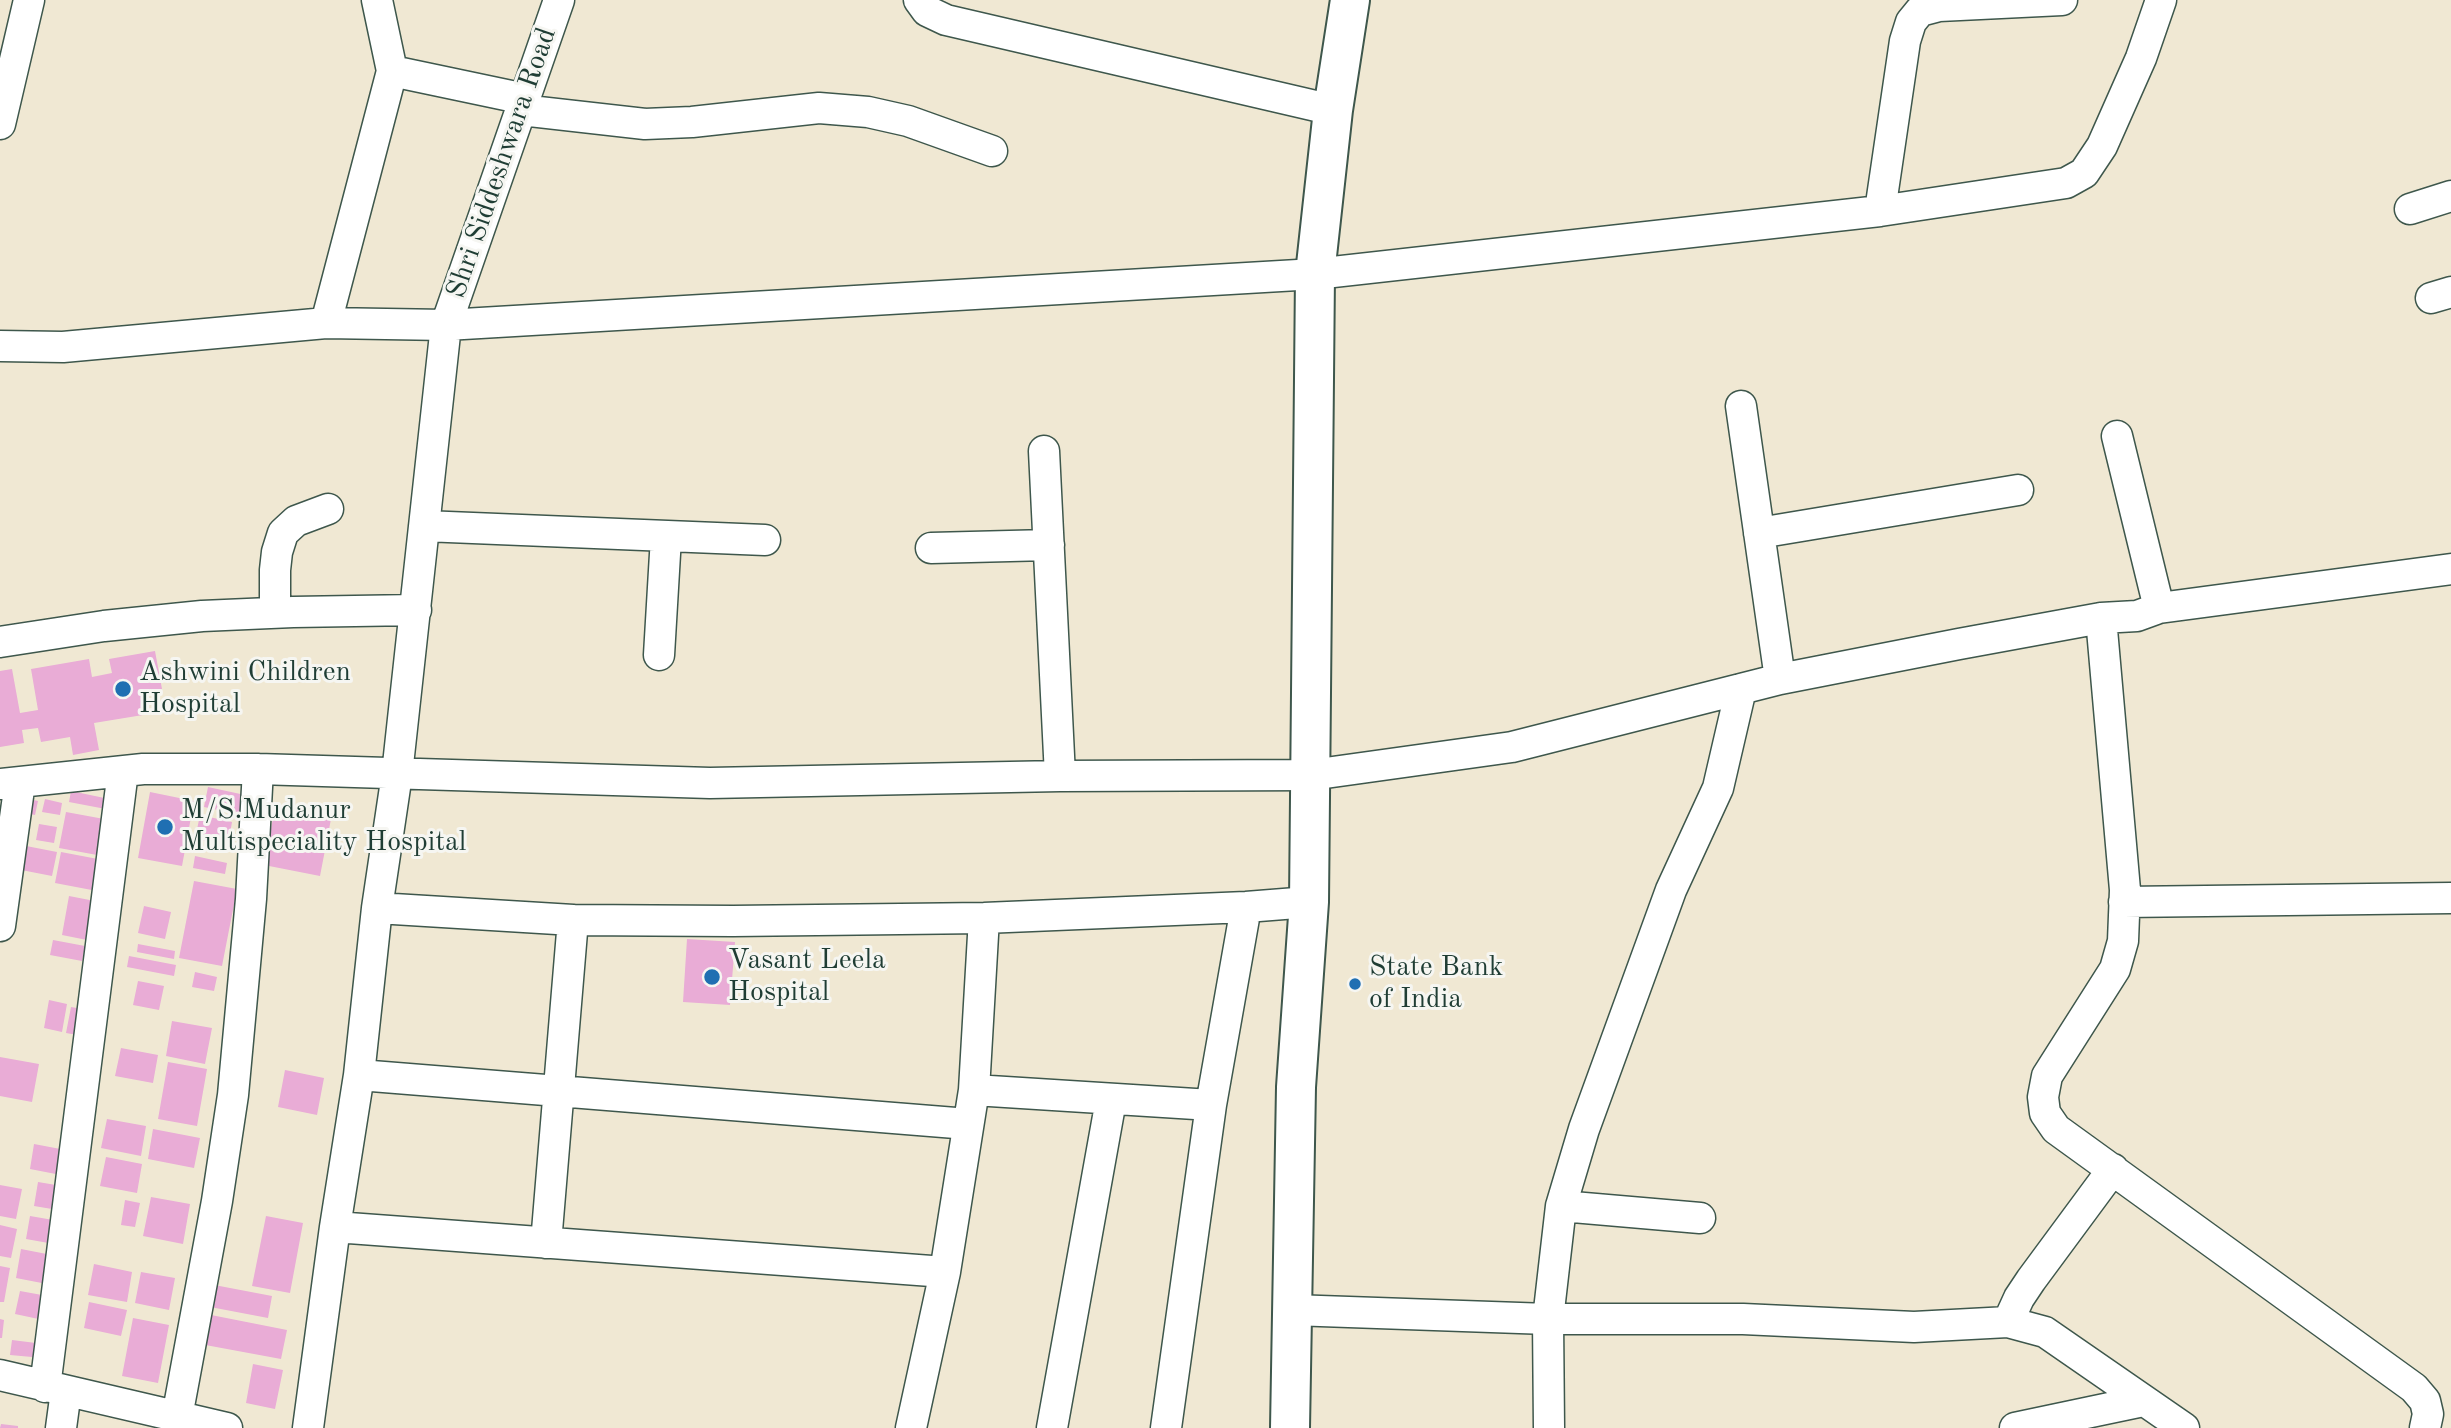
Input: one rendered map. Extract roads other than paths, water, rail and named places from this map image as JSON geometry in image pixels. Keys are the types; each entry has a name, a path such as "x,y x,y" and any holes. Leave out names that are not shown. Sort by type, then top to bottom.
{"main road":[{"path":"1290,1428 1296,1087 1309,902 1315,274 1333,110 1350,0"}],"street":[{"path":"0,124 29,0"},
{"path":"326,323 393,71 377,0"},
{"name":"Shri Siddeshwara Road","path":"308,1428 359,1075 377,908 397,774 446,325 559,0"},
{"path":"919,0 927,11 946,20 1333,110"},
{"path":"1880,211 1905,41 1911,22 1920,11 1939,6 2062,0"},
{"path":"0,346 63,347 326,323 446,325 1315,274 1880,211 2066,183 2084,173 2102,146 2140,58 2161,0"},
{"path":"393,71 523,104 645,124 692,122 819,108 868,112 908,121 992,151"},
{"path":"2410,209 2451,196"},
{"path":"1741,405 1780,679"},
{"path":"2117,436 2159,608"},
{"path":"1044,451 1060,776"},
{"path":"1759,533 2018,490"},
{"path":"275,612 275,570 283,533 296,521 328,509"},
{"path":"424,526 765,540"},
{"path":"659,655 666,537"},
{"path":"931,548 1049,545"},
{"path":"0,926 10,783 123,771 258,769 710,783 1060,776 1311,775 1512,747 1780,679 2101,618 2137,616 2159,608 2451,569"},
{"path":"0,642 104,626 202,616 416,610"},
{"path":"2101,618 2124,902 2123,941 2115,969 2047,1076 2043,1097 2045,1113 2056,1129 2414,1388 2425,1401 2428,1414 2426,1428"},
{"path":"1549,1428 1548,1319 1561,1206 1584,1129 1671,890 1718,788 1741,689"},
{"path":"177,1417 217,1200 233,1095 251,899 258,769"},
{"path":"61,1428 55,1389 123,771"},
{"path":"2124,902 2451,898"},
{"path":"377,908 573,920 984,918 1309,902"},
{"path":"1166,1428 1211,1105 1246,907"},
{"path":"911,1428 945,1272 974,1090 984,918"},
{"path":"546,1243 573,920"},
{"path":"359,1075 968,1124"},
{"path":"974,1090 1211,1105"},
{"path":"1052,1428 1111,1100"},
{"path":"2008,1322 2031,1280 2113,1169"},
{"path":"1561,1206 1700,1217"},
{"path":"335,1227 945,1272"},
{"path":"1292,1310 1548,1319 1744,1319 1914,1327 2008,1322 2045,1332 2184,1428"},
{"path":"0,1375 227,1428"},
{"path":"2015,1428 2143,1401"}],"place":[{"name":"Ashwini Children Hospital","path":"123,689"},
{"name":"M/S.Mudanur Multispeciality Hospital","path":"165,827"},
{"name":"Vasant Leela Hospital","path":"712,977"},
{"name":"State Bank of India","path":"1355,984"}]}
